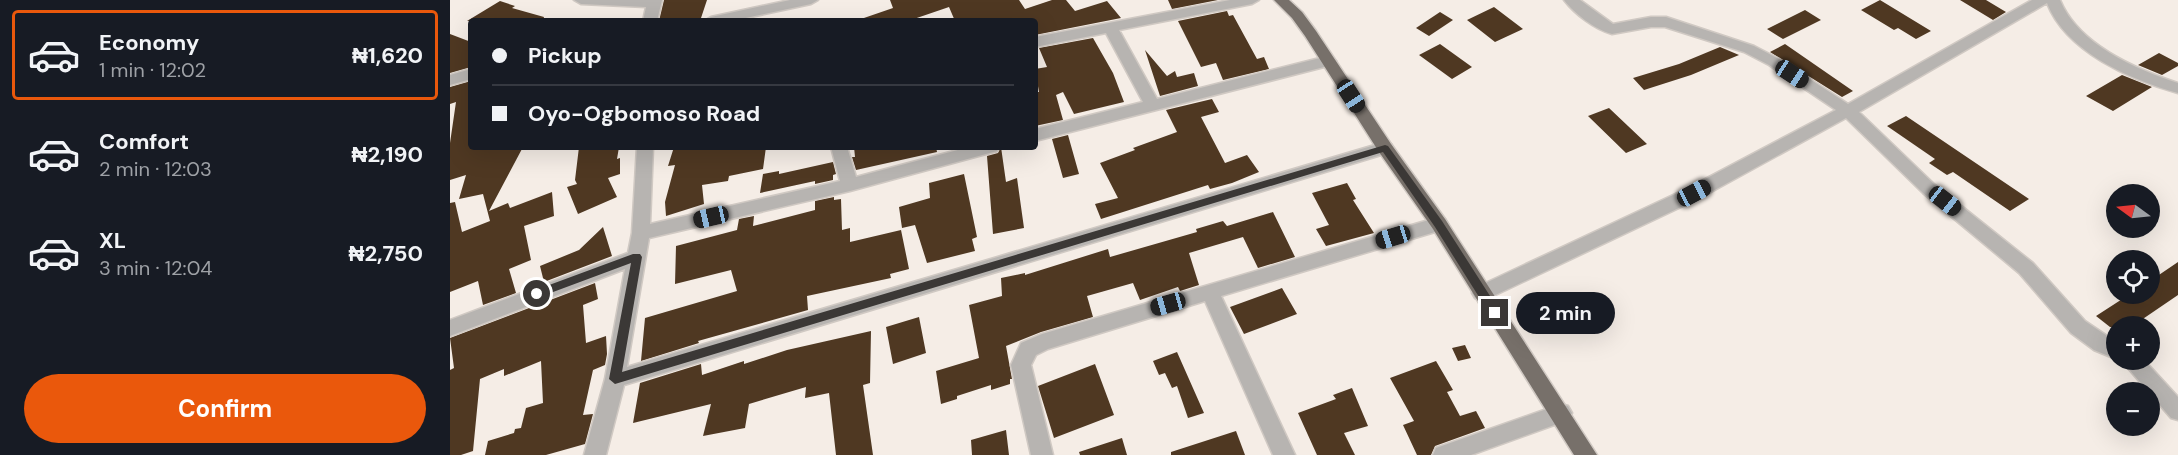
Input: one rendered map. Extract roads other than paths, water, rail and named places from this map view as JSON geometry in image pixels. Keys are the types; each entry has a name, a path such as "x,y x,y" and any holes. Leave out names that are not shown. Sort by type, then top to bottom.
{"highway":[{"path":"1281,0 1297,15 1385,148 1439,224 1586,455"}],"street":[{"path":"581,0 655,2 651,18"},
{"path":"725,18 811,0"},
{"path":"1038,41 1252,0"},
{"path":"1570,0 1603,26 1612,29 1651,22 1666,22 1749,49 1774,62 1848,111 1929,189 2026,268 2078,327 2106,346"},
{"path":"1482,293 1694,193 1848,111 2042,0"},
{"path":"2053,0 2058,15 2080,37 2139,75 2178,88"},
{"path":"1110,27 1152,104"},
{"path":"1038,134 1328,61"},
{"path":"450,80 468,75"},
{"path":"615,379 1385,148"},
{"path":"595,455 615,379 641,234 645,150"},
{"path":"840,150 850,185"},
{"path":"641,234 850,185 980,150"},
{"path":"1042,455 1021,365 1028,349 1053,338 1439,224"},
{"path":"450,328 637,257"},
{"path":"1210,292 1284,455"},
{"path":"2140,370 2178,411"},
{"path":"1444,455 1561,413"}]}
